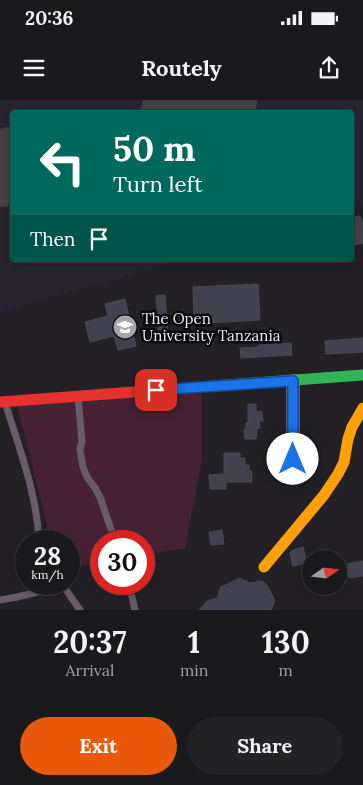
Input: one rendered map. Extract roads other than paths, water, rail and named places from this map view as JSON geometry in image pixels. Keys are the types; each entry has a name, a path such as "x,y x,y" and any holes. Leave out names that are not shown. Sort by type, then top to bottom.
{"street":[{"path":"2,402 363,375"},
{"path":"293,381 293,478"},
{"path":"264,567 324,495 338,474 344,462 352,428 363,408"}],"lane":[{"path":"78,396 82,442 80,449 83,467 100,497 111,530"},
{"path":"2,402 30,482 38,530"},
{"path":"0,600 24,595"},
{"path":"69,595 80,610"},
{"path":"132,595 135,610"}],"place":[{"name":"The Open University Tanzania","path":"125,327"}]}
